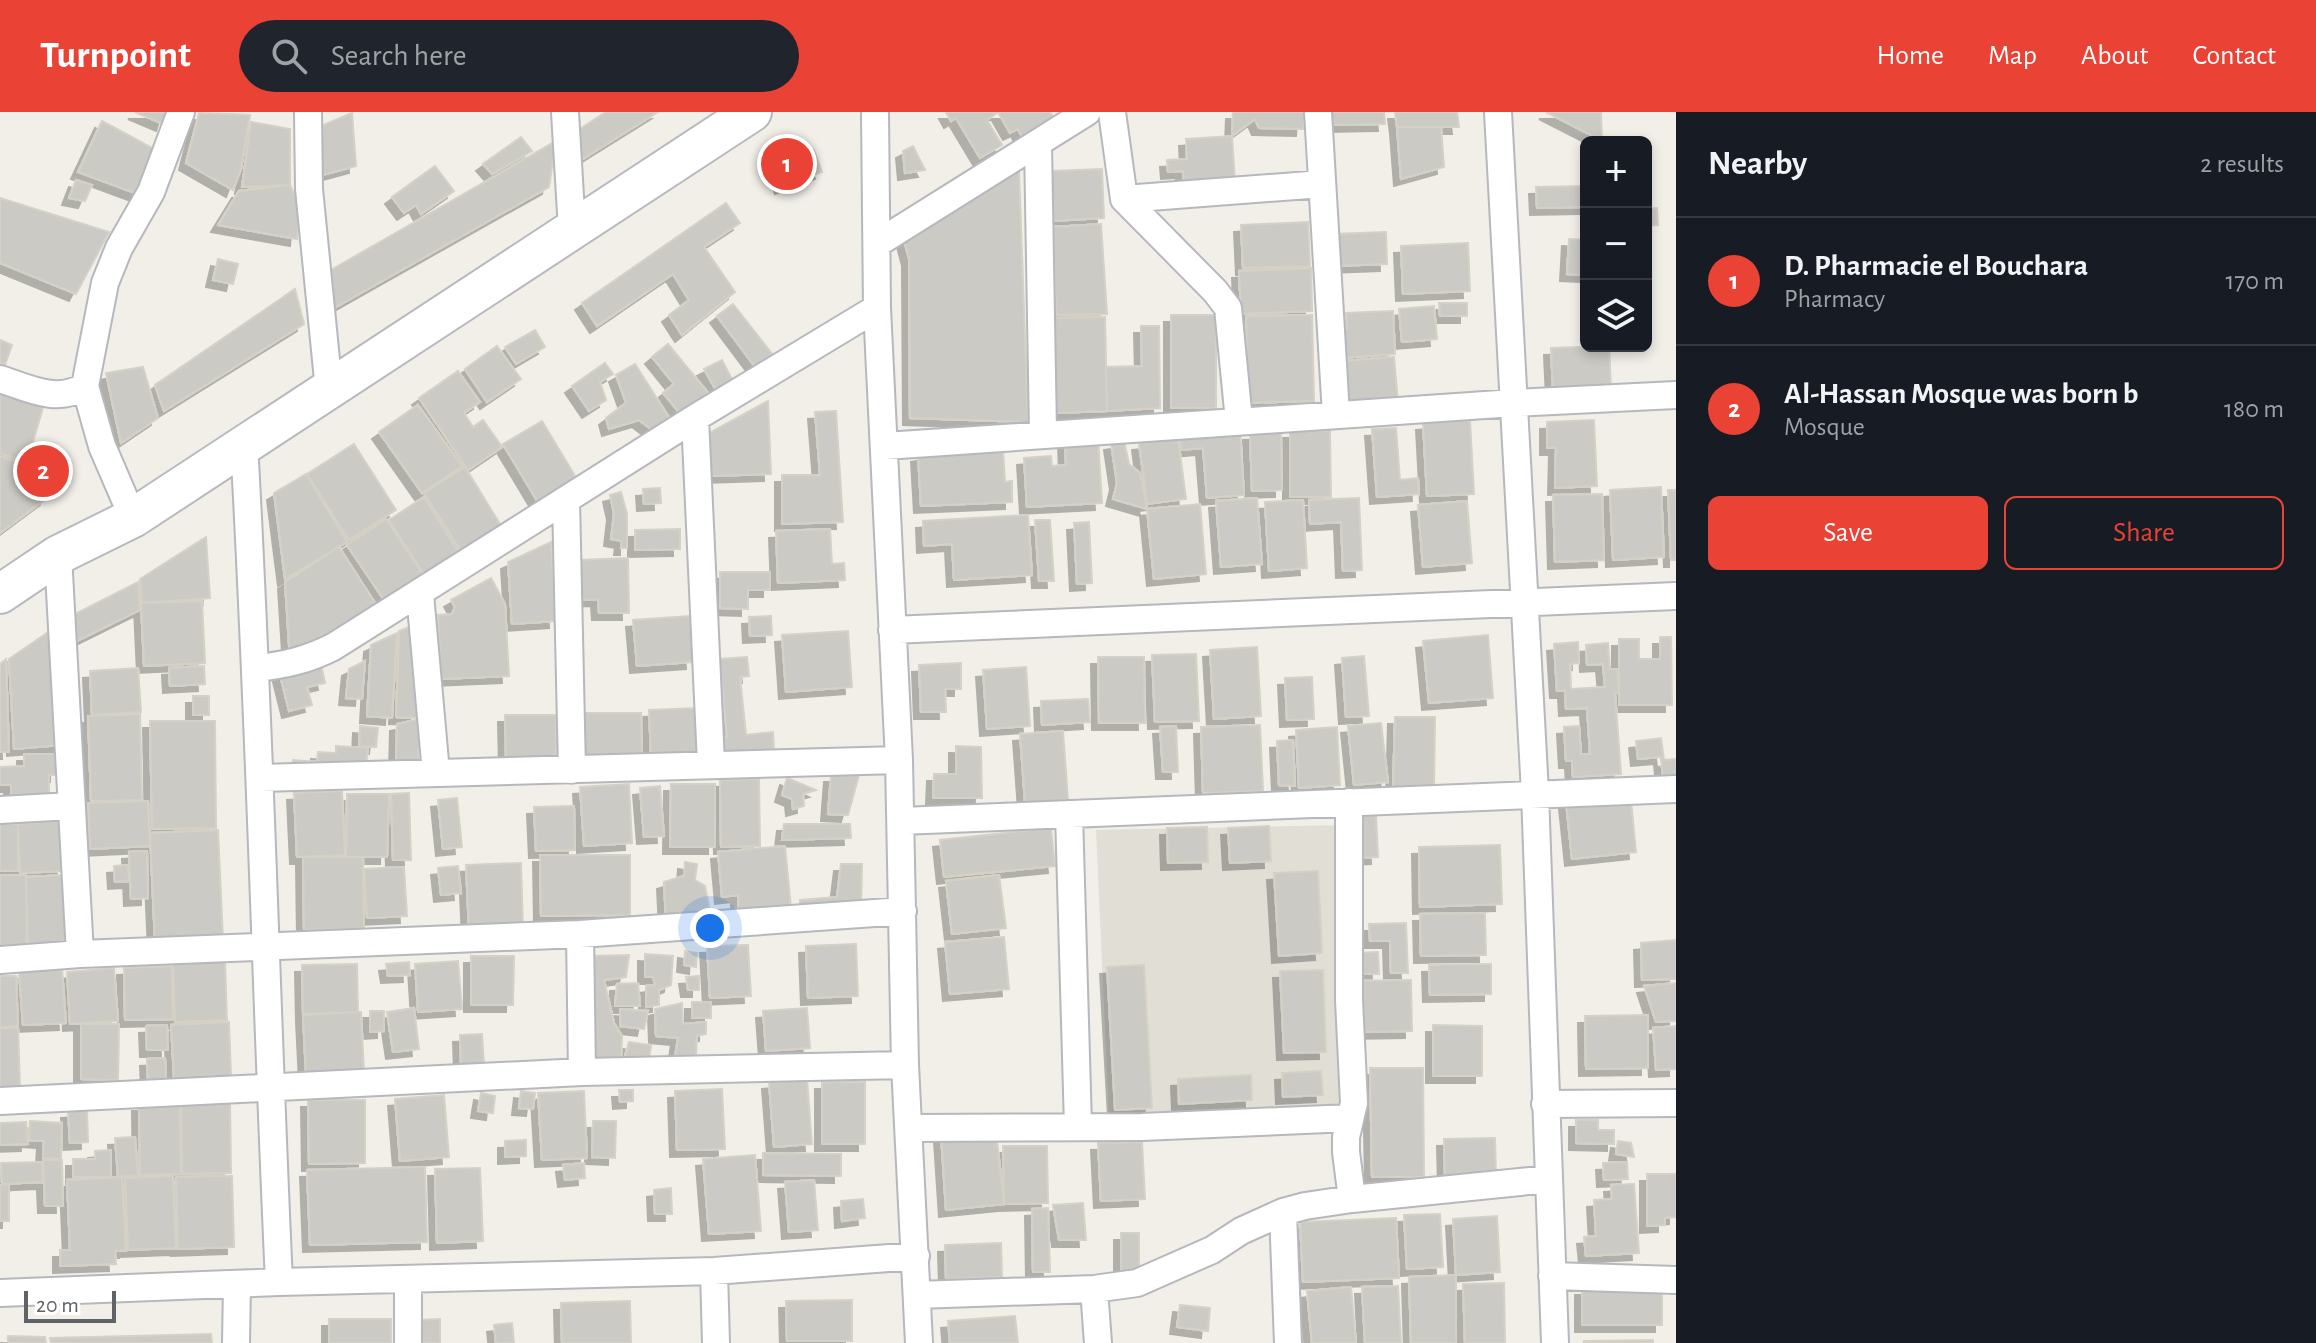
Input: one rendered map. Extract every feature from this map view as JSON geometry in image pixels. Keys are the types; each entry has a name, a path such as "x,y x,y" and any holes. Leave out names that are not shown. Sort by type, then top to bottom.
{"street":[{"path":"133,518 102,446 85,386 105,283 119,248 151,192 181,112"},
{"path":"308,112 309,189 329,390"},
{"path":"565,112 572,230"},
{"path":"0,594 58,555 133,518 752,112"},
{"path":"875,112 877,308 899,760 905,1065 919,1343"},
{"path":"878,243 1087,112"},
{"path":"1112,112 1124,199 1228,308 1239,421"},
{"path":"1318,112 1336,415"},
{"path":"1498,112 1535,793 1555,1343"},
{"path":"1038,144 1043,433"},
{"path":"1124,199 1322,184"},
{"path":"257,668 311,658 420,594 695,418 877,308"},
{"path":"0,379 58,396 73,394 85,386"},
{"path":"885,446 1043,433 1676,395"},
{"path":"695,418 711,763"},
{"path":"244,443 257,668 279,1282"},
{"path":"566,500 572,770"},
{"path":"58,555 80,954"},
{"path":"420,594 436,773"},
{"path":"892,630 1676,596"},
{"path":"260,778 899,760"},
{"path":"901,821 1676,789"},
{"path":"1349,802 1349,1000 1354,1103 1346,1152 1352,1199"},
{"path":"0,810 71,806"},
{"path":"1069,814 1078,1126"},
{"path":"0,960 80,954 580,934 903,911"},
{"path":"580,934 582,1072"},
{"path":"0,1101 582,1072 905,1065"},
{"path":"1545,1104 1676,1103"},
{"path":"910,1128 1142,1127 1350,1118"},
{"path":"917,1295 1094,1289 1137,1283 1212,1250 1241,1231 1283,1212 1352,1199 1549,1179"},
{"path":"1283,1212 1288,1343"},
{"path":"0,1293 279,1282 714,1271 916,1256"},
{"path":"714,1271 716,1343"},
{"path":"1552,1276 1676,1280"},
{"path":"408,1279 408,1343"},
{"path":"236,1343 237,1284"},
{"path":"1094,1289 1098,1343"}],"shaded area":[{"path":"1344,825 1350,1108 1109,1118 1096,830"}],"building":[{"path":"135,112 167,112 163,124"},
{"path":"606,112 658,112 573,165 578,130"},
{"path":"946,112 998,112 987,120 1002,145 980,158 956,118 951,121"},
{"path":"998,112 1050,112 1054,118 1022,137 1018,129 1010,133"},
{"path":"1233,112 1304,112 1303,129 1259,128 1255,119 1232,136"},
{"path":"1332,112 1384,112 1385,124 1332,125"},
{"path":"1395,112 1457,112 1459,127 1397,127"},
{"path":"1546,112 1601,112 1602,136 1589,134"},
{"path":"199,113 250,115 241,169 233,190 186,163"},
{"path":"352,113 356,166 319,176 314,129"},
{"path":"102,121 154,149 140,195 78,172"},
{"path":"251,122 290,129 290,185 242,187"},
{"path":"1397,127 1441,127 1444,167 1401,179"},
{"path":"1232,136 1235,183 1184,186 1183,171 1168,172 1167,160 1187,159 1186,139"},
{"path":"521,137 532,151 492,174 483,164"},
{"path":"556,141 549,187 334,308 331,270"},
{"path":"913,146 925,170 905,173 903,151"},
{"path":"814,150 822,172 782,187 774,165"},
{"path":"435,166 454,191 421,214 416,205 404,213 392,197"},
{"path":"1102,169 1104,218 1053,221 1051,171"},
{"path":"1019,170 1028,422 910,418 909,259 903,236"},
{"path":"76,180 92,185 85,201 69,198"},
{"path":"290,185 300,207 297,239 218,225 239,191"},
{"path":"1580,186 1580,207 1537,208 1536,187"},
{"path":"0,198 109,232 76,294 0,263"},
{"path":"726,203 740,223 704,247 735,292 682,335 669,315 689,300 673,274 597,326 582,303"},
{"path":"1652,208 1657,208 1658,225 1652,226"},
{"path":"1308,222 1310,266 1243,268 1241,225"},
{"path":"1101,224 1107,314 1056,315 1053,227"},
{"path":"1386,232 1387,264 1336,266 1334,234"},
{"path":"1569,239 1580,240 1580,275 1567,274"},
{"path":"1468,243 1470,291 1403,294 1401,246"},
{"path":"218,259 238,264 233,284 213,280"},
{"path":"1311,268 1312,311 1241,314 1239,271"},
{"path":"295,289 304,324 164,411 155,385"},
{"path":"1439,303 1467,303 1467,316 1440,316"},
{"path":"733,304 773,355 756,368 717,316"},
{"path":"1434,306 1437,339 1402,342 1399,309"},
{"path":"1393,311 1395,354 1342,358 1340,329 1347,328 1346,313"},
{"path":"1171,315 1216,315 1216,408 1171,408"},
{"path":"1312,315 1314,401 1248,403 1246,316"},
{"path":"1105,317 1107,411 1055,413 1053,318"},
{"path":"1141,326 1159,326 1160,408 1107,411 1106,367 1142,366"},
{"path":"535,330 545,347 516,364 505,347"},
{"path":"0,340 12,345 5,365 0,363"},
{"path":"668,344 710,395 683,417 663,393 674,384 652,357"},
{"path":"497,346 521,379 487,402 465,369"},
{"path":"1580,347 1580,352 1609,352 1611,389 1553,392 1551,348"},
{"path":"1394,357 1398,402 1347,406 1343,361"},
{"path":"722,360 734,383 717,392 704,369"},
{"path":"605,363 613,374 600,382 606,400 589,411 572,386"},
{"path":"635,364 672,422 656,433 639,420 609,429 606,418 626,403 616,375"},
{"path":"143,367 158,418 121,443 106,373"},
{"path":"458,371 480,402 464,413 473,427 483,420 502,447 468,470 419,398"},
{"path":"0,385 45,401 27,462 0,453"},
{"path":"768,401 771,474 711,476 709,433"},
{"path":"418,405 462,466 422,493 379,432"},
{"path":"836,411 843,522 782,524 782,475 820,475 815,412"},
{"path":"1470,420 1474,494 1427,496 1423,423"},
{"path":"1594,420 1597,486 1555,488 1556,448 1547,448 1547,422"},
{"path":"542,421 578,481 539,504 503,444"},
{"path":"1396,428 1400,480 1418,478 1419,494 1377,497 1372,429"},
{"path":"1240,429 1244,495 1207,498 1203,448 1181,450 1179,433"},
{"path":"1290,431 1330,431 1331,497 1290,497"},
{"path":"1281,432 1282,490 1252,491 1250,433"},
{"path":"1098,438 1102,503 1027,507 1024,458 1051,456 1052,466 1066,465 1065,439"},
{"path":"1178,438 1186,499 1147,504 1139,443"},
{"path":"1124,441 1129,464 1140,473 1147,509 1113,499 1117,483 1111,443"},
{"path":"354,444 396,510 349,540 307,474"},
{"path":"951,448 951,455 1003,450 1005,482 1012,481 1012,502 921,506 918,455"},
{"path":"0,456 29,466 27,482 36,480 47,498 0,533"},
{"path":"465,467 503,529 463,554 424,493"},
{"path":"306,474 347,542 285,579 274,493"},
{"path":"1661,487 1664,557 1613,560 1610,490"},
{"path":"660,488 661,503 644,504 643,489"},
{"path":"1668,490 1676,490 1676,560 1671,560"},
{"path":"621,492 627,514 627,548 621,548 622,541 611,539 614,513 610,495"},
{"path":"1602,494 1604,560 1555,562 1553,495"},
{"path":"424,497 461,556 426,578 389,520"},
{"path":"1257,498 1262,564 1221,567 1216,501"},
{"path":"1359,498 1362,570 1343,571 1341,522 1310,524 1309,500"},
{"path":"1303,500 1307,568 1269,571 1265,502"},
{"path":"1467,501 1472,563 1423,567 1418,505"},
{"path":"1200,504 1206,574 1154,579 1147,509"},
{"path":"1028,515 1032,575 954,580 952,544 924,546 923,521"},
{"path":"386,519 425,578 386,603 347,545"},
{"path":"1035,520 1050,520 1054,581 1039,581"},
{"path":"1089,522 1092,583 1077,584 1074,523"},
{"path":"680,529 680,549 635,550 635,530"},
{"path":"830,529 832,564 844,563 845,580 778,583 776,531"},
{"path":"206,537 210,598 142,603 140,579"},
{"path":"551,542 556,621 512,624 508,562"},
{"path":"339,547 377,606 290,661 285,582"},
{"path":"628,558 629,613 599,613 598,599 579,600 578,560"},
{"path":"720,572 770,572 770,590 748,590 748,609 720,608"},
{"path":"491,578 505,604 509,676 441,679 438,615 452,614 455,607 451,600"},
{"path":"138,582 140,610 75,642 71,616"},
{"path":"202,601 205,663 144,666 141,603"},
{"path":"690,616 693,662 637,666 633,620"},
{"path":"771,616 772,635 750,636 749,617"},
{"path":"420,623 417,718 396,717 399,631"},
{"path":"54,628 61,745 14,749 9,659"},
{"path":"848,631 852,687 786,692 782,635"},
{"path":"397,633 392,718 367,716 371,645"},
{"path":"1488,635 1493,698 1429,703 1423,641"},
{"path":"1660,637 1671,637 1672,705 1619,705 1619,639 1639,639 1639,659 1660,659"},
{"path":"1578,642 1579,663 1570,664 1571,689 1605,687 1603,664 1587,665 1586,645 1608,643 1610,669 1617,669 1619,693 1615,693 1621,774 1573,777 1572,761 1566,761 1564,727 1579,726 1581,754 1590,754 1587,708 1566,709 1565,691 1557,691 1554,644"},
{"path":"1257,647 1261,716 1214,719 1210,650"},
{"path":"1196,654 1199,721 1155,722 1152,655"},
{"path":"1364,656 1369,716 1346,717 1342,658"},
{"path":"747,657 749,676 740,677 746,735 773,732 774,749 725,753 723,737 727,737 720,659"},
{"path":"1098,657 1144,657 1145,723 1099,723"},
{"path":"6,659 9,752 0,752 0,664"},
{"path":"365,661 362,699 346,698 349,669"},
{"path":"961,663 961,689 945,689 946,712 921,712 919,665"},
{"path":"321,664 325,683 307,687 312,705 289,711 280,675"},
{"path":"204,666 205,684 170,686 169,668"},
{"path":"1026,667 1030,726 987,729 983,670"},
{"path":"138,668 141,712 92,715 90,671"},
{"path":"1312,677 1314,719 1287,720 1285,678"},
{"path":"193,696 209,696 209,715 193,715"},
{"path":"1088,699 1090,722 1042,725 1041,701"},
{"path":"699,708 701,755 651,757 649,710"},
{"path":"584,713 641,713 642,756 583,756"},
{"path":"140,714 142,800 91,801 88,716"},
{"path":"505,715 556,715 556,761 506,761"},
{"path":"1395,717 1435,717 1434,790 1393,789"},
{"path":"420,719 418,766 396,765 397,724"},
{"path":"150,721 215,721 216,828 152,829"},
{"path":"1381,723 1388,782 1354,785 1348,726"},
{"path":"1260,725 1263,791 1203,793 1201,727"},
{"path":"360,726 378,728 376,747 359,746"},
{"path":"1176,726 1178,772 1163,772 1160,727"},
{"path":"1337,727 1340,785 1299,788 1296,730"},
{"path":"1063,731 1068,800 1025,803 1020,734"},
{"path":"1661,738 1664,760 1676,759 1676,778 1663,780 1661,757 1638,759 1636,741"},
{"path":"1293,740 1295,786 1279,785 1277,741"},
{"path":"336,746 368,748 365,775 291,769 293,760 317,762 318,752 336,753"},
{"path":"956,746 981,747 982,798 933,798 934,774 956,774"},
{"path":"24,754 57,754 57,775 49,775 49,796 11,796 11,785 0,785 0,767 24,766"},
{"path":"831,775 859,775 848,815 828,814"},
{"path":"787,778 816,790 803,794 804,806 793,809 792,799 782,795"},
{"path":"759,779 760,846 721,847 720,780"},
{"path":"629,784 632,843 584,846 580,787"},
{"path":"671,784 715,784 715,847 670,847"},
{"path":"660,786 664,836 644,837 640,788"},
{"path":"342,791 345,855 297,857 294,793"},
{"path":"409,793 411,860 393,860 391,794"},
{"path":"347,794 389,794 387,857 346,857"},
{"path":"457,798 462,847 443,849 438,800"},
{"path":"148,801 150,846 90,849 88,803"},
{"path":"1631,801 1636,852 1572,859 1566,802"},
{"path":"574,806 575,850 536,851 534,807"},
{"path":"1376,814 1378,857 1359,858 1357,815"},
{"path":"62,821 64,871 20,873 18,824"},
{"path":"0,824 18,824 18,871 0,871"},
{"path":"784,824 850,824 851,838 782,840"},
{"path":"1269,826 1271,861 1230,863 1228,828"},
{"path":"1207,827 1208,862 1168,863 1167,828"},
{"path":"1051,828 1055,866 944,877 940,840"},
{"path":"218,830 223,940 155,943 150,833"},
{"path":"1500,845 1502,904 1420,907 1419,847"},
{"path":"785,846 791,908 739,913 738,895 722,897 718,852"},
{"path":"147,851 148,898 131,899 129,852"},
{"path":"540,855 630,855 630,915 541,916"},
{"path":"303,857 363,857 364,929 304,930"},
{"path":"685,862 697,864 695,880 705,886 711,917 666,922 664,882 684,876"},
{"path":"521,863 523,930 469,932 466,865"},
{"path":"841,864 862,864 861,910 800,915 800,900 837,897"},
{"path":"128,865 129,881 115,882 114,866"},
{"path":"458,866 461,893 441,895 438,868"},
{"path":"404,867 407,916 367,918 364,869"},
{"path":"1318,871 1322,953 1279,956 1274,873"},
{"path":"0,875 26,875 27,946 0,947"},
{"path":"67,875 71,945 28,947 26,877"},
{"path":"999,875 1006,928 952,934 946,881"},
{"path":"1485,913 1486,955 1421,956 1420,914"},
{"path":"1406,923 1408,973 1391,973 1390,941 1370,941 1369,924"},
{"path":"1004,937 1009,989 950,994 945,942"},
{"path":"1676,940 1676,979 1642,980 1641,943"},
{"path":"856,944 858,996 808,998 806,946"},
{"path":"748,945 751,996 710,998 707,946"},
{"path":"685,951 697,953 696,967 684,965"},
{"path":"1378,952 1379,974 1356,974 1355,953"},
{"path":"645,954 673,956 671,985 659,990 659,1005 646,1007 646,986 655,985 653,977 645,977"},
{"path":"629,955 626,977 604,980 614,1023 622,1036 621,1060 593,1065 591,956"},
{"path":"471,956 514,956 513,1005 471,1005"},
{"path":"458,961 462,1009 418,1012 415,964"},
{"path":"225,962 227,1020 175,1022 173,964"},
{"path":"409,962 410,975 388,976 386,964"},
{"path":"357,964 358,1012 303,1014 302,965"},
{"path":"1491,964 1491,994 1430,995 1429,965"},
{"path":"1144,965 1152,1108 1115,1110 1107,967"},
{"path":"172,966 173,1019 125,1020 124,968"},
{"path":"114,968 118,1021 70,1024 67,972"},
{"path":"62,969 66,1023 23,1025 19,972"},
{"path":"1323,970 1326,1052 1284,1053 1280,971"},
{"path":"0,976 16,976 18,1026 0,1027"},
{"path":"699,976 699,990 688,990 686,977"},
{"path":"1411,980 1412,1031 1357,1032 1355,981"},
{"path":"638,983 640,1006 615,1006 617,984"},
{"path":"1676,983 1676,1021 1656,1022 1644,986"},
{"path":"692,1002 711,1002 711,1018 692,1018"},
{"path":"682,1003 683,1024 706,1022 706,1034 697,1036 696,1055 675,1057 678,1038 656,1036 655,1009"},
{"path":"414,1008 419,1049 393,1052 387,1012"},
{"path":"807,1008 810,1048 766,1051 763,1011"},
{"path":"620,1009 648,1011 644,1029 620,1026"},
{"path":"370,1011 384,1011 384,1031 370,1032"},
{"path":"361,1012 364,1073 306,1075 303,1015"},
{"path":"1648,1015 1648,1068 1586,1069 1585,1016"},
{"path":"229,1022 231,1076 174,1078 171,1025"},
{"path":"81,1024 119,1024 118,1080 81,1079"},
{"path":"167,1025 168,1050 147,1050 146,1026"},
{"path":"1433,1025 1482,1026 1482,1076 1433,1076"},
{"path":"1676,1026 1676,1069 1656,1070 1653,1028"},
{"path":"0,1028 18,1028 20,1087 0,1088"},
{"path":"482,1034 484,1065 461,1065 460,1035"},
{"path":"629,1042 651,1045 649,1061 623,1063"},
{"path":"165,1058 166,1081 148,1082 147,1059"},
{"path":"1370,1068 1423,1068 1424,1177 1372,1177"},
{"path":"1321,1071 1323,1095 1283,1097 1282,1073"},
{"path":"1251,1075 1252,1100 1179,1104 1178,1079"},
{"path":"807,1079 812,1144 774,1147 769,1082"},
{"path":"822,1082 865,1082 865,1144 822,1144"},
{"path":"722,1089 725,1149 677,1150 675,1091"},
{"path":"619,1090 633,1090 633,1101 620,1102"},
{"path":"521,1091 535,1093 533,1109 519,1108"},
{"path":"584,1091 587,1158 542,1160 538,1093"},
{"path":"481,1093 495,1096 493,1113 478,1111"},
{"path":"444,1095 449,1157 400,1161 395,1099"},
{"path":"308,1100 365,1100 365,1163 309,1164"},
{"path":"181,1102 230,1102 231,1173 182,1174"},
{"path":"180,1103 181,1174 140,1175 139,1104"},
{"path":"87,1110 88,1142 70,1143 68,1111"},
{"path":"1576,1120 1598,1120 1598,1130 1614,1130 1614,1144 1576,1143"},
{"path":"30,1121 62,1123 61,1159 43,1158 44,1141 29,1140"},
{"path":"593,1121 616,1121 615,1158 592,1157"},
{"path":"26,1122 28,1144 0,1145 0,1123"},
{"path":"996,1131 1004,1204 946,1210 941,1135"},
{"path":"135,1137 138,1175 118,1177 115,1138"},
{"path":"1495,1138 1496,1177 1445,1178 1444,1139"},
{"path":"526,1140 526,1156 505,1157 505,1141"},
{"path":"1618,1141 1631,1143 1634,1157 1616,1154"},
{"path":"1142,1142 1145,1199 1101,1201 1098,1143"},
{"path":"1003,1146 1047,1146 1048,1203 1004,1204"},
{"path":"111,1150 111,1177 73,1177 73,1159 95,1159 95,1151"},
{"path":"763,1153 841,1154 841,1176 763,1175"},
{"path":"755,1155 761,1231 709,1234 703,1159"},
{"path":"43,1160 62,1160 63,1206 45,1206"},
{"path":"42,1162 43,1182 2,1184 1,1163"},
{"path":"1627,1162 1628,1179 1604,1180 1603,1163"},
{"path":"584,1163 585,1178 565,1180 563,1165"},
{"path":"425,1167 427,1242 310,1245 307,1170"},
{"path":"480,1168 483,1241 437,1243 435,1169"},
{"path":"1647,1174 1676,1174 1676,1217 1665,1218 1665,1225 1647,1226"},
{"path":"173,1176 176,1248 128,1250 125,1178"},
{"path":"232,1176 234,1247 178,1249 176,1177"},
{"path":"122,1177 126,1251 115,1251 116,1264 60,1266 60,1250 70,1250 67,1180"},
{"path":"814,1180 818,1230 789,1232 785,1182"},
{"path":"1634,1184 1639,1253 1586,1256 1584,1237 1596,1236 1594,1200 1612,1199 1611,1185"},
{"path":"0,1185 9,1185 9,1221 0,1221"},
{"path":"671,1188 672,1214 655,1214 654,1190"},
{"path":"863,1199 865,1218 842,1221 841,1201"},
{"path":"1083,1203 1086,1240 1059,1240 1053,1205"},
{"path":"1048,1208 1050,1272 1033,1272 1032,1209"},
{"path":"1440,1214 1443,1267 1407,1269 1404,1215"},
{"path":"1497,1216 1500,1272 1456,1275 1453,1219"},
{"path":"1396,1218 1399,1278 1303,1282 1300,1222"},
{"path":"1121,1233 1139,1233 1139,1273 1121,1272"},
{"path":"1001,1243 1002,1277 946,1279 945,1245"},
{"path":"1456,1275 1456,1343 1411,1343 1409,1277"},
{"path":"1504,1283 1505,1343 1465,1343 1463,1284"},
{"path":"1398,1286 1401,1343 1365,1343 1362,1287"},
{"path":"1351,1287 1356,1343 1312,1343 1307,1291"},
{"path":"1582,1288 1662,1288 1662,1325 1582,1325"},
{"path":"852,1300 852,1341 787,1341 786,1301"},
{"path":"630,1301 631,1343 562,1343 561,1303"},
{"path":"1180,1305 1210,1308 1208,1331 1177,1327"},
{"path":"1015,1316 1018,1343 950,1343 948,1321"},
{"path":"329,1319 391,1319 391,1343 329,1343"},
{"path":"440,1319 440,1343 418,1343 418,1320"},
{"path":"512,1323 514,1343 496,1343 494,1325"},
{"path":"211,1334 212,1343 51,1343 50,1338"},
{"path":"8,1336 45,1337 46,1343 8,1343"},
{"path":"1653,1340 1653,1343 1584,1343 1584,1341"}],"place":[{"name":"D. Pharmacie el Bouchara","path":"787,164"},
{"name":"Al-Hassan Mosque was born b","path":"43,471"}]}
